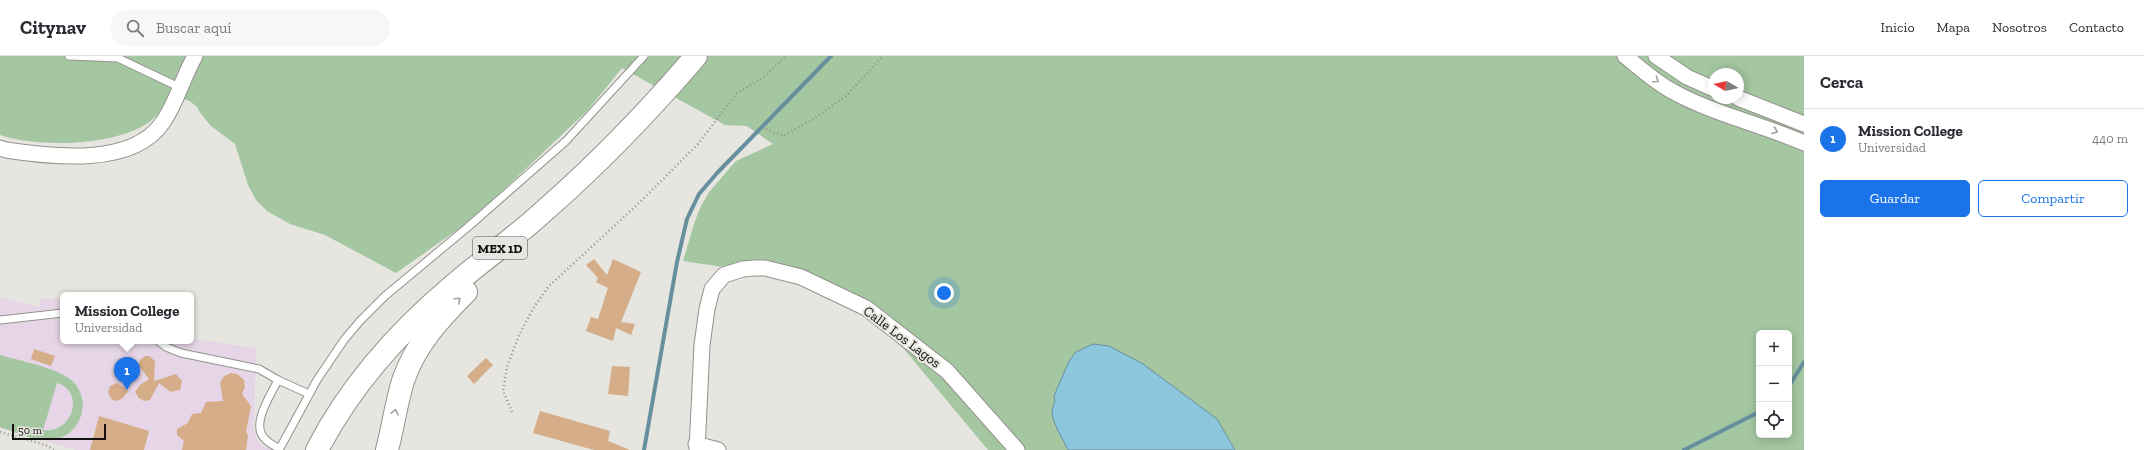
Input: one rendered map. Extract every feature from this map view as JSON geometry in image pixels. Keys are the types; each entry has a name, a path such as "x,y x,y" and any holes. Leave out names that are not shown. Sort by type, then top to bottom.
{"highway":[{"name":"MEX 1D","path":"310,450 340,397 370,358 400,324 601,144 633,112 683,56"},
{"name":"MEX 1D","path":"317,450 342,406 390,344 456,283 544,212 619,142 696,56"},
{"path":"388,450 401,388 413,359 434,325 466,293 497,251"}],"street":[{"path":"0,148 13,152 64,157 118,151 151,137 163,122 195,56"},
{"path":"1626,56 1672,91 1717,111 1774,130 1804,143"},
{"path":"1656,56 1687,77 1708,86"},
{"path":"1744,100 1804,124"},
{"name":"Calle Los Lagos","path":"696,447 702,345 707,309 712,289 724,275 743,269 765,268 801,277 872,313 946,371 1017,450"},
{"path":"696,447 718,450"}],"lane":[{"path":"69,56 118,58 129,62 141,71 180,88"},
{"path":"278,380 260,417 260,425 265,440 279,449 309,394 344,340 371,309 506,195 566,141 644,56"},
{"path":"0,320 60,313"},
{"path":"164,344 180,353 259,369 278,380 309,394"}],"path":[{"path":"512,412 503,391 507,367 519,335 534,307 549,286 638,204 698,144 736,94 766,76 786,56"},
{"path":"766,129 783,136 812,120 846,96 883,56"},
{"path":"0,432 46,445 54,450"}],"shaded area":[{"path":"0,297 39,307 41,299 60,299 60,344 194,344 194,339 256,348 254,430 260,445 273,450 76,450 0,428"}],"green space":[{"path":"0,56 1804,56 1804,450 988,450 904,349 881,327 853,308 783,276 683,261 695,221 709,192 736,161 773,144 747,126 725,125 622,68 588,110 496,197 460,228 396,273 325,235 290,224 267,211 256,200 248,185 235,144 211,126 197,107 191,102 170,92 162,109 154,118 140,128 122,135 101,140 57,143 16,139 0,135"},
{"path":"0,355 47,368 64,375 77,387 82,396 83,406 77,425 61,438 50,440 38,439 0,427","holes":["57,383 66,387 71,394 73,402 72,411 68,419 62,425 54,429 43,430"]}],"water":[{"path":"1093,344 1109,346 1143,364 1217,419 1235,450 1068,450 1052,416 1055,400 1054,396 1069,361 1076,352"}],"building":[{"path":"594,259 607,275 613,259 641,272 621,322 635,324 631,335 616,328 613,341 586,331 591,317 598,319 608,288 596,282 598,278 586,265"},
{"path":"34,349 55,356 51,366 31,359"},
{"path":"145,356 149,356 155,361 154,381 176,374 182,381 180,390 171,392 159,383 150,400 144,401 139,398 135,392 140,385 149,379 139,366 140,360"},
{"path":"486,358 493,365 474,384 467,376"},
{"path":"612,366 630,367 628,396 608,394"},
{"path":"231,373 237,374 244,380 245,387 242,394 251,406 246,432 248,435 246,450 182,450 184,441 177,435 177,429 188,423 192,414 201,413 206,402 223,401 220,383 224,376"},
{"path":"117,383 128,391 123,398 117,401 111,399 108,392 110,386"},
{"path":"540,411 610,431 608,441 630,450 594,450 533,433"},
{"path":"99,416 149,431 144,450 90,450"}],"waterway":[{"path":"644,450 677,262 687,219 699,194 718,172 831,56"},
{"path":"1792,381 1804,362"},
{"path":"1684,450 1756,414"}],"place":[{"name":"Mission College","path":"127,390"}]}
